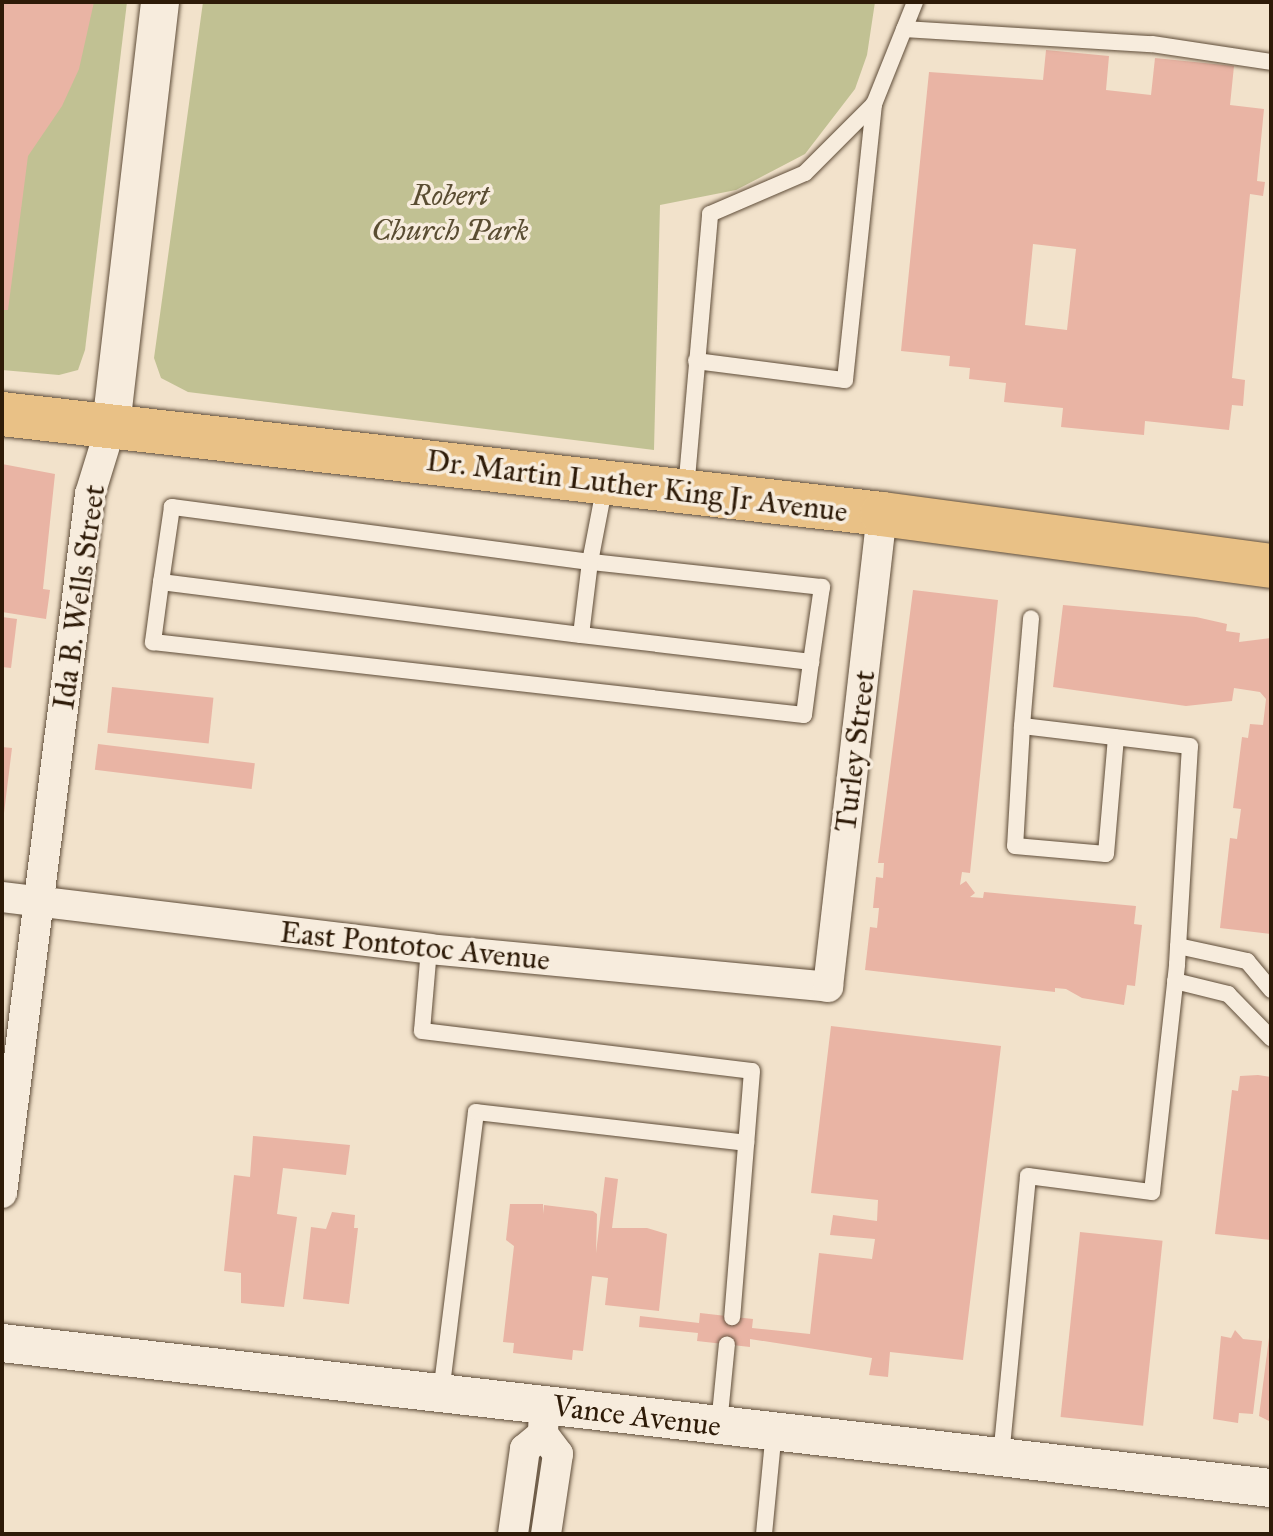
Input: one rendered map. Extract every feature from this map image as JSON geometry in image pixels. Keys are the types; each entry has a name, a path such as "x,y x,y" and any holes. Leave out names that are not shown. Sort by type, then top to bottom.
{"main road":[{"name":"Dr. Martin Luther King Jr Avenue","path":"2,414 882,514 1271,566"}],"street":[{"name":"Ida B. Wells Street","path":"2,1193 90,494 111,426 160,2"},
{"name":"Turley Street","path":"828,987 882,514"},
{"name":"East Pontotoc Avenue","path":"2,897 429,949 828,987"},
{"name":"Vance Avenue","path":"2,1343 441,1393 543,1420 719,1425 1271,1488"},
{"path":"513,1534 525,1449 543,1420"},
{"path":"543,1420 558,1454 546,1534"}],"lane":[{"path":"696,361 845,380 874,104 915,2"},
{"path":"904,29 1152,44 1271,62"},
{"path":"686,491 710,214 805,173 874,104"},
{"path":"581,635 590,562 605,482"},
{"path":"172,507 590,562 822,587 804,715 153,642 161,582 172,507"},
{"path":"161,582 811,662"},
{"path":"1031,618 1015,846 1106,854 1116,737"},
{"path":"1001,1457 1028,1176 1152,1192 1178,946 1190,746 1022,726"},
{"path":"1178,946 1247,961 1271,990"},
{"path":"429,949 422,1031 752,1071 732,1317"},
{"path":"1175,981 1228,994 1271,1038"},
{"path":"441,1393 476,1112 746,1143"},
{"path":"719,1425 727,1344"},
{"path":"764,1534 774,1431"}],"green space":[{"path":"2,2 127,2 85,350 78,370 59,375 2,370"},
{"name":"Robert Church Park","path":"203,2 875,2 867,55 855,89 805,154 736,190 660,205 654,450 188,392 161,378 154,358"}],"building":[{"path":"2,2 94,2 79,69 62,106 28,156 8,310 2,310"},
{"path":"1046,50 1109,56 1106,90 1151,95 1155,58 1234,66 1230,105 1264,109 1257,181 1265,182 1263,196 1250,194 1232,378 1245,380 1243,406 1232,405 1229,430 1145,421 1144,435 1061,427 1063,408 1004,402 1006,383 969,379 970,368 949,366 950,356 901,351 929,72 1043,80","holes":["1033,244 1076,249 1067,330 1025,325"]},
{"path":"2,464 55,474 43,589 50,590 46,619 2,612"},
{"path":"913,590 998,600 970,873 962,872 960,885 966,881 975,893 970,897 983,898 984,892 1136,906 1134,924 1142,925 1135,986 1127,985 1124,1005 1082,998 1066,989 1055,988 1055,992 865,970 870,927 877,928 879,908 873,908 876,877 883,878 884,863 878,863"},
{"path":"1063,605 1196,617 1227,624 1226,631 1240,633 1239,642 1271,638 1271,934 1220,928 1230,838 1237,839 1241,809 1233,808 1242,737 1248,738 1250,724 1263,725 1266,699 1260,692 1234,688 1232,701 1186,706 1053,687"},
{"path":"2,617 17,619 11,668 2,667"},
{"path":"112,687 213,698 209,743 107,733"},
{"path":"98,744 255,763 252,789 95,770"},
{"path":"2,747 12,748 4,813 2,813"},
{"path":"831,1026 1001,1046 963,1360 890,1352 888,1377 869,1375 872,1358 750,1339 750,1347 697,1341 698,1333 639,1327 640,1316 699,1323 700,1313 753,1319 752,1328 810,1334 819,1253 872,1259 875,1239 830,1235 833,1215 877,1221 878,1200 811,1193"},
{"path":"1240,1076 1271,1077 1271,1240 1215,1234 1232,1090 1238,1091"},
{"path":"253,1136 350,1145 346,1175 283,1168 277,1214 297,1217 284,1307 241,1303 241,1273 224,1271 234,1175 250,1177"},
{"path":"605,1177 618,1179 612,1228 647,1228 667,1234 659,1311 605,1305 608,1278 592,1276 583,1351 573,1350 572,1360 513,1353 514,1343 503,1342 514,1246 506,1240 510,1204 543,1204 543,1214 544,1205 593,1211 597,1214 596,1253"},
{"path":"332,1212 355,1215 354,1228 358,1228 349,1304 303,1299 311,1227 326,1229"},
{"path":"1080,1232 1163,1241 1143,1426 1061,1417"},
{"path":"1271,1322 1271,1422 1259,1416"},
{"path":"1235,1330 1243,1339 1262,1341 1253,1414 1239,1413 1238,1423 1213,1419 1221,1336 1231,1338"}]}
